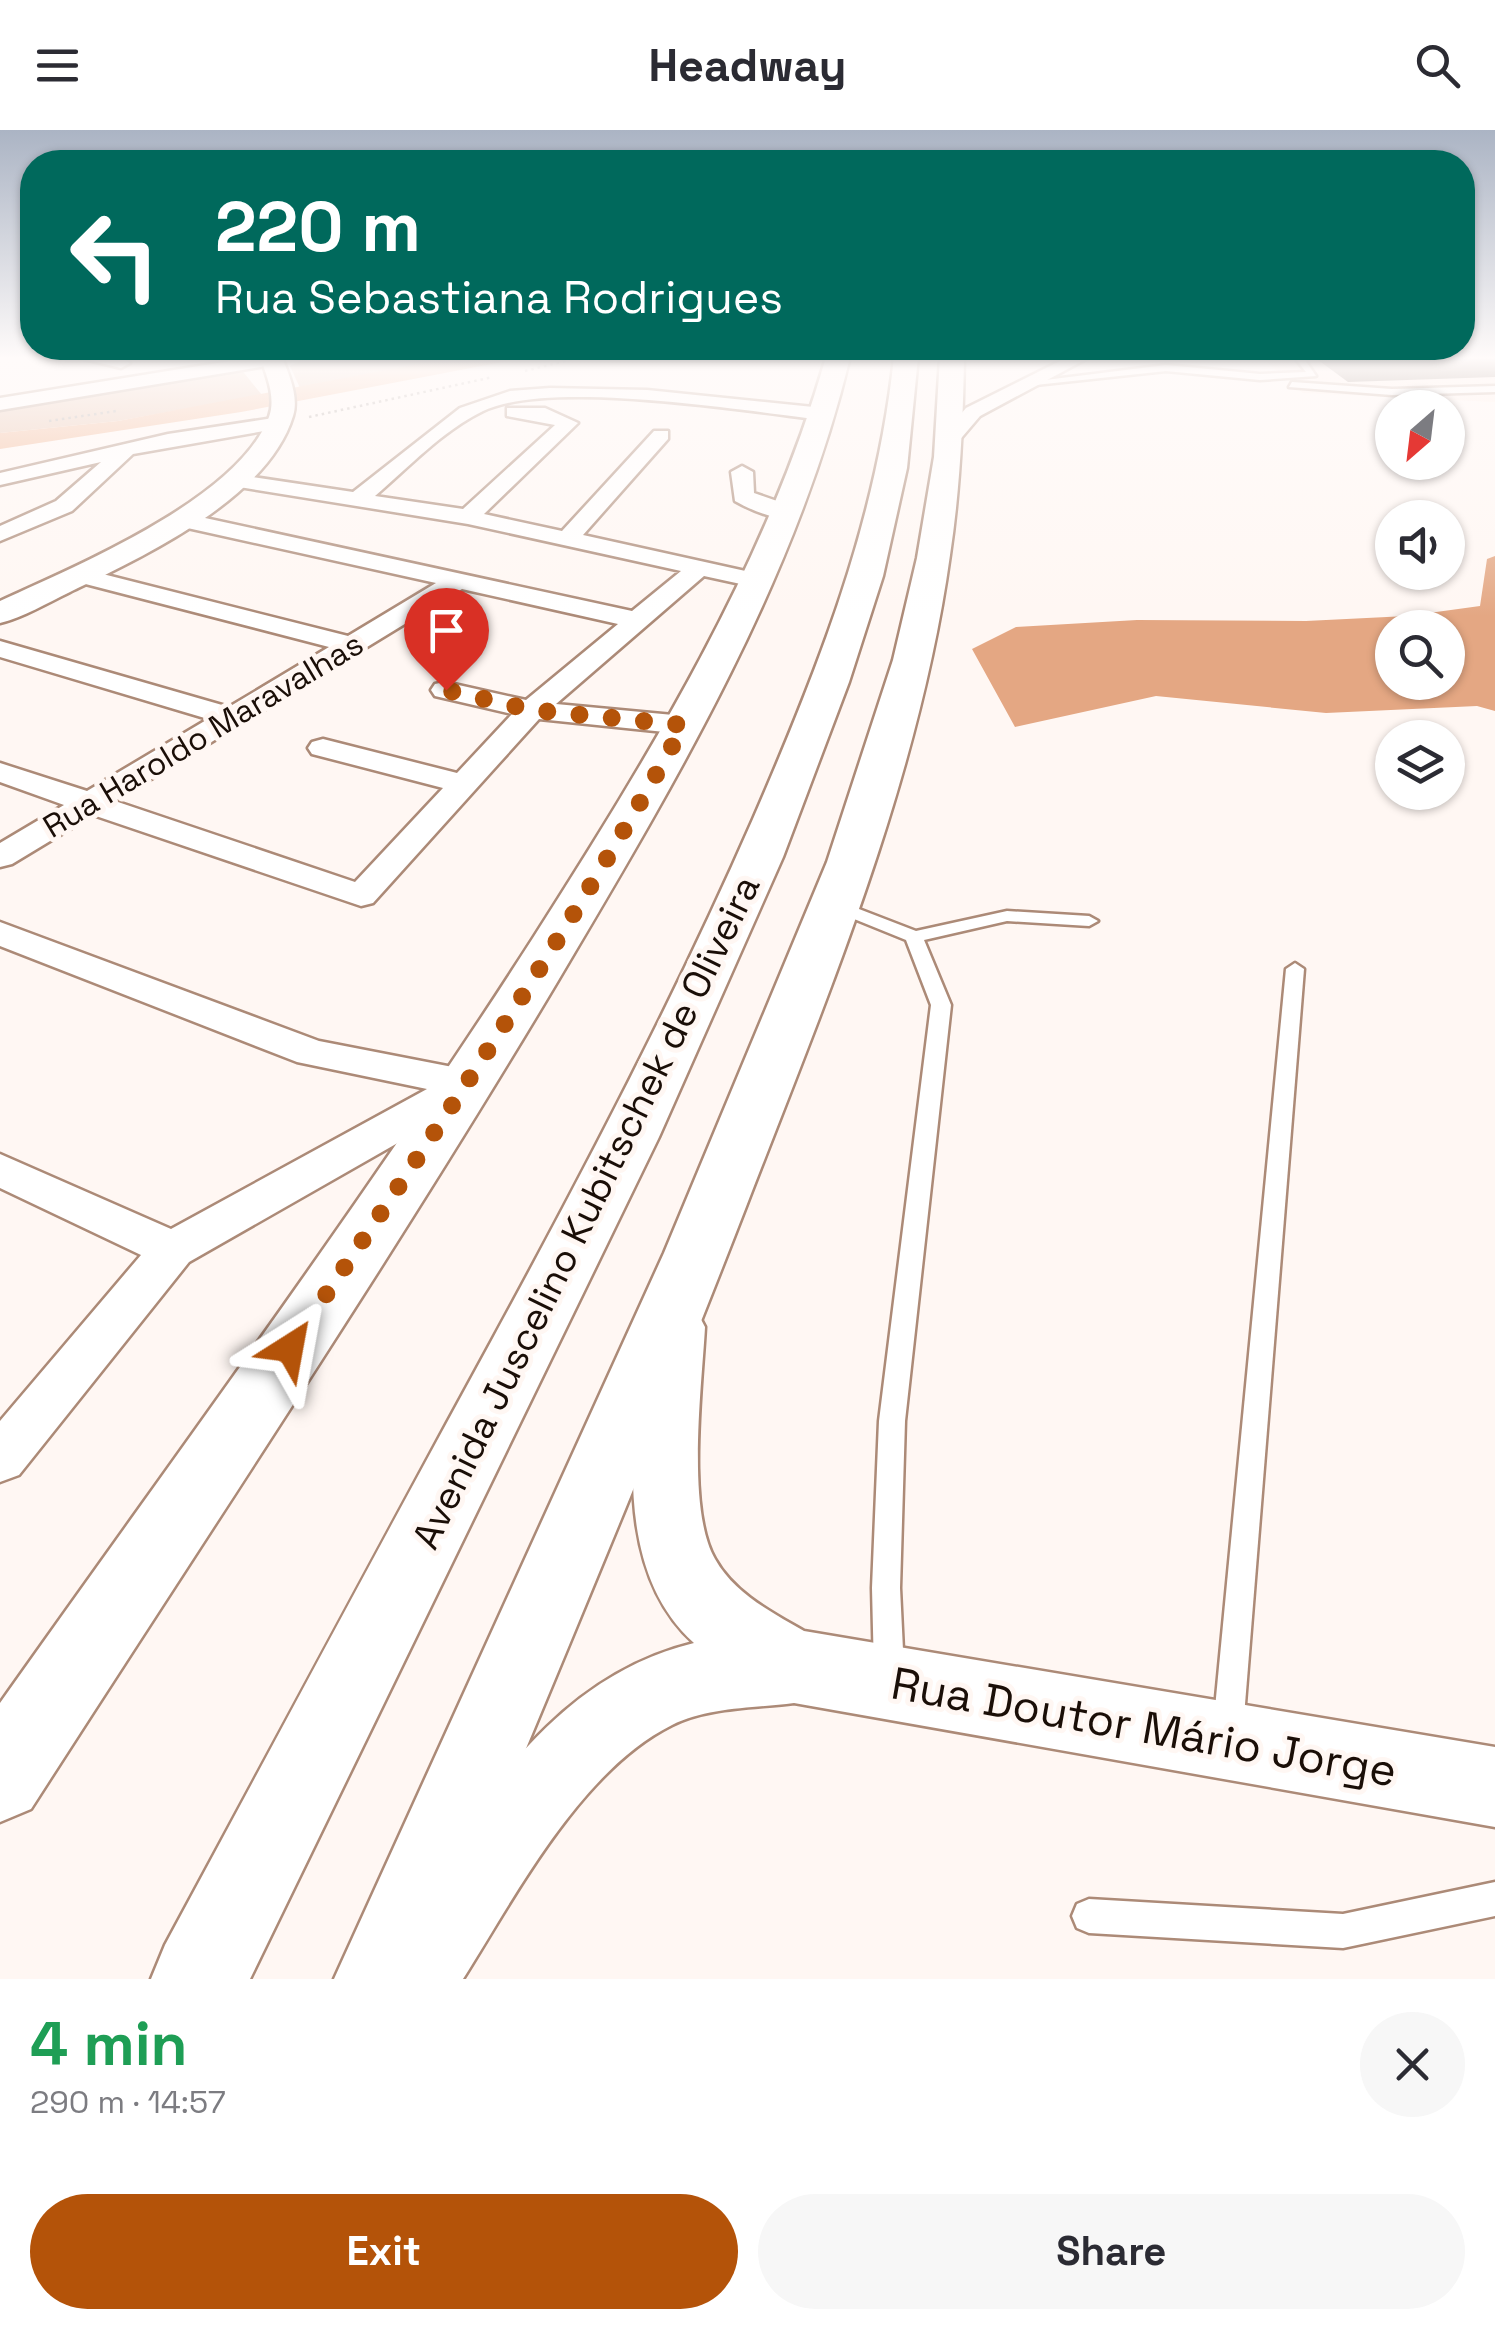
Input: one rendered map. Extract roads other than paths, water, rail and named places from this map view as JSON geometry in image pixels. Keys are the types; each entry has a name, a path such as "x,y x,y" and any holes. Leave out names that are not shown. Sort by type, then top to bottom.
{"main road":[{"path":"0,1778 468,1084 561,939 684,725 759,581 813,443"},
{"name":"Avenida Juscelino Kubitschek de Oliveira","path":"198,1979 618,1164 752,877 816,720 864,582 897,443"},
{"path":"382,1979 675,1306 833,904 870,800 924,602 956,443"},
{"path":"170,1979 243,1893"}],"street":[{"path":"0,476 141,443"},
{"path":"0,613 182,520 233,480 265,443"},
{"path":"358,499 429,443"},
{"path":"468,517 547,443"},
{"path":"567,538 653,443"},
{"path":"0,534 64,506 128,449"},
{"path":"742,472 743,496 789,512"},
{"path":"233,480 468,517 759,581"},
{"path":"182,520 636,620"},
{"path":"0,772 361,896 532,710 699,568"},
{"path":"78,575 352,644"},
{"name":"Rua Haroldo Maravalhas","path":"0,857 456,582"},
{"path":"0,649 233,717"},
{"path":"446,690 532,710 684,725"},
{"path":"323,748 461,783"},
{"path":"0,933 296,1048 468,1084"},
{"path":"0,1460 174,1250 468,1084"},
{"path":"0,1170 174,1250"},
{"name":"Rua Doutor Mário Jorge","path":"675,1306 666,1490 672,1539 688,1580 708,1608 740,1634 794,1666"},
{"name":"Rua Doutor Mário Jorge","path":"412,1979 569,1756 608,1722 644,1698 676,1685 794,1666 1495,1787"}],"lane":[{"path":"833,904 914,938 1007,916 1090,921"},
{"path":"890,1683 884,1598 890,1440 941,1005 914,938"},
{"path":"1227,1741 1294,969"},
{"path":"1089,1916 1343,1931 1495,1898"}]}
